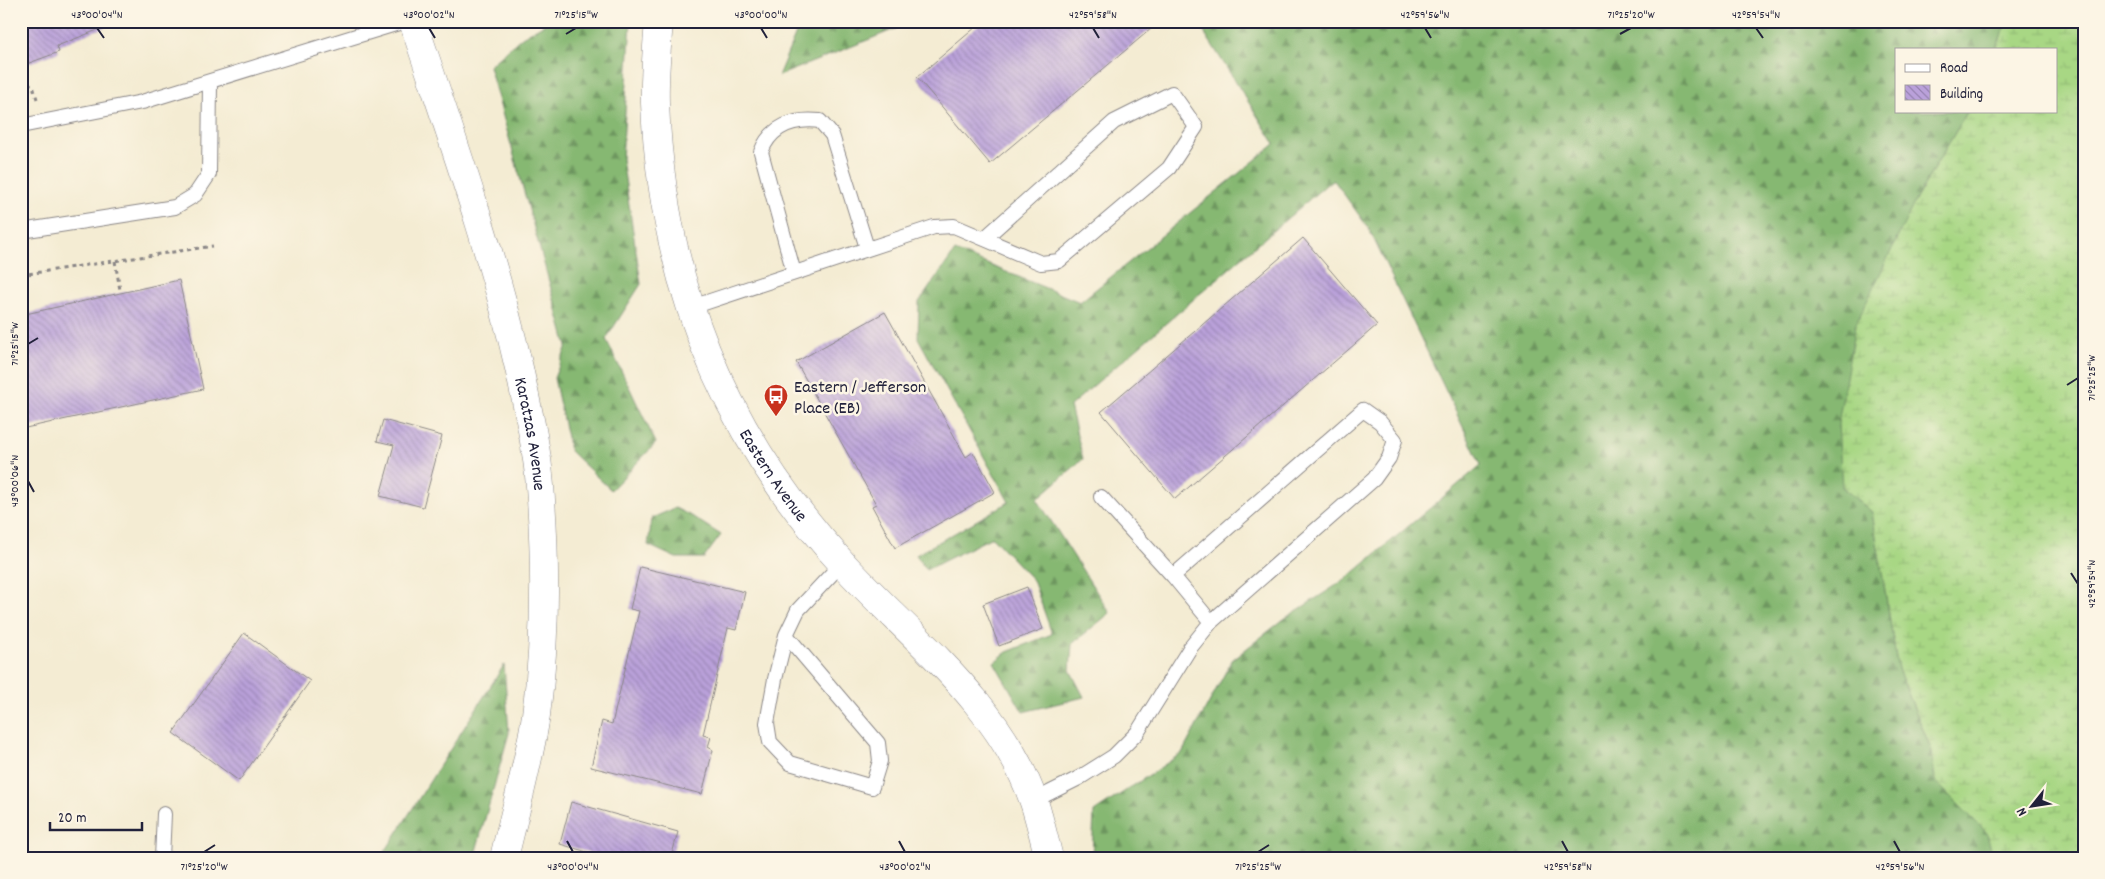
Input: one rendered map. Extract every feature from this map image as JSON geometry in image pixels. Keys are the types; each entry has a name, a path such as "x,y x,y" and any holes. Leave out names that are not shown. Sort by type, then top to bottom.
{"street":[{"name":"Karatzas Avenue","path":"413,21 481,225 510,330 528,409 540,485 544,561 542,646 536,716 504,858"},
{"name":"Eastern Avenue","path":"659,21 655,100 658,153 670,233 689,308 717,378 742,428 774,479 842,563 943,665 975,701 1003,742 1019,770 1034,802 1049,858"}],"lane":[{"path":"21,126 142,102 404,21"},
{"path":"21,231 175,207 195,195 209,174 210,82"},
{"path":"689,308 934,227 954,226 1042,263 1058,262 1169,168 1196,127 1172,93 1114,122 985,238"},
{"path":"794,273 761,152 766,139 776,130 802,119 820,121 832,135 867,248"},
{"path":"1034,802 1079,778 1114,756 1137,732 1190,648 1211,622 1374,479 1389,458 1395,440 1380,422 1363,410 1173,576"},
{"path":"1101,497 1173,576 1211,622"},
{"path":"786,635 878,743 880,760 872,787 790,763 770,742 767,723 786,635 798,610 842,563"},
{"path":"162,858 164,814"}],"path":[{"path":"21,275 213,246"},
{"path":"115,261 120,290"}],"green space":[{"path":"550,21 631,21 622,159 641,284 606,339 656,443 611,490 570,451 554,378 567,346 489,66 522,37"},
{"path":"801,21 915,21 778,76"},
{"path":"1197,21 2007,21 1996,48 1895,48 1895,112 1967,112 1916,199 1842,487 1872,512 1898,669 1932,751 1935,781 1987,833 1993,858 1092,858 1094,812 1182,753 1232,660 1284,619 1346,579 1481,465 1369,229 1333,179 1070,406 1083,459 1037,499 1110,613 1072,644 1070,670 1084,697 1023,712 994,662 1007,652 1052,634 1033,580 992,537 926,570 916,555 1009,502 918,338 919,302 955,251 1080,302 1275,144"},
{"path":"2007,21 2084,21 2084,858 1993,858 1987,833 1935,781 1932,751 1898,669 1872,512 1842,487 1838,424 1855,326 1916,199 1967,112 2058,112 2058,48 1996,48"},
{"path":"675,508 721,535 704,558 676,558 648,545 652,518"},
{"path":"504,665 509,733 474,858 381,858"}],"building":[{"path":"21,21 120,21 57,46 59,52 21,66"},
{"path":"983,21 1156,21 1158,23 990,164 917,77"},
{"path":"1303,238 1377,325 1175,499 1101,412"},
{"path":"179,280 203,389 21,429 21,315"},
{"path":"885,312 966,457 973,452 995,492 895,548 872,506 876,504 796,362"},
{"path":"383,420 442,436 423,507 380,496 394,445 377,441"},
{"path":"640,567 745,592 736,630 728,628 703,735 711,737 708,747 713,750 702,794 591,767 602,721 612,724 639,611 630,609"},
{"path":"1027,587 1043,629 999,646 983,604"},
{"path":"244,633 310,681 239,781 173,733"},
{"path":"571,802 678,832 671,858 608,858 560,844"}],"place":[{"name":"Eastern / Jefferson Place (EB)","path":"776,417"}]}
